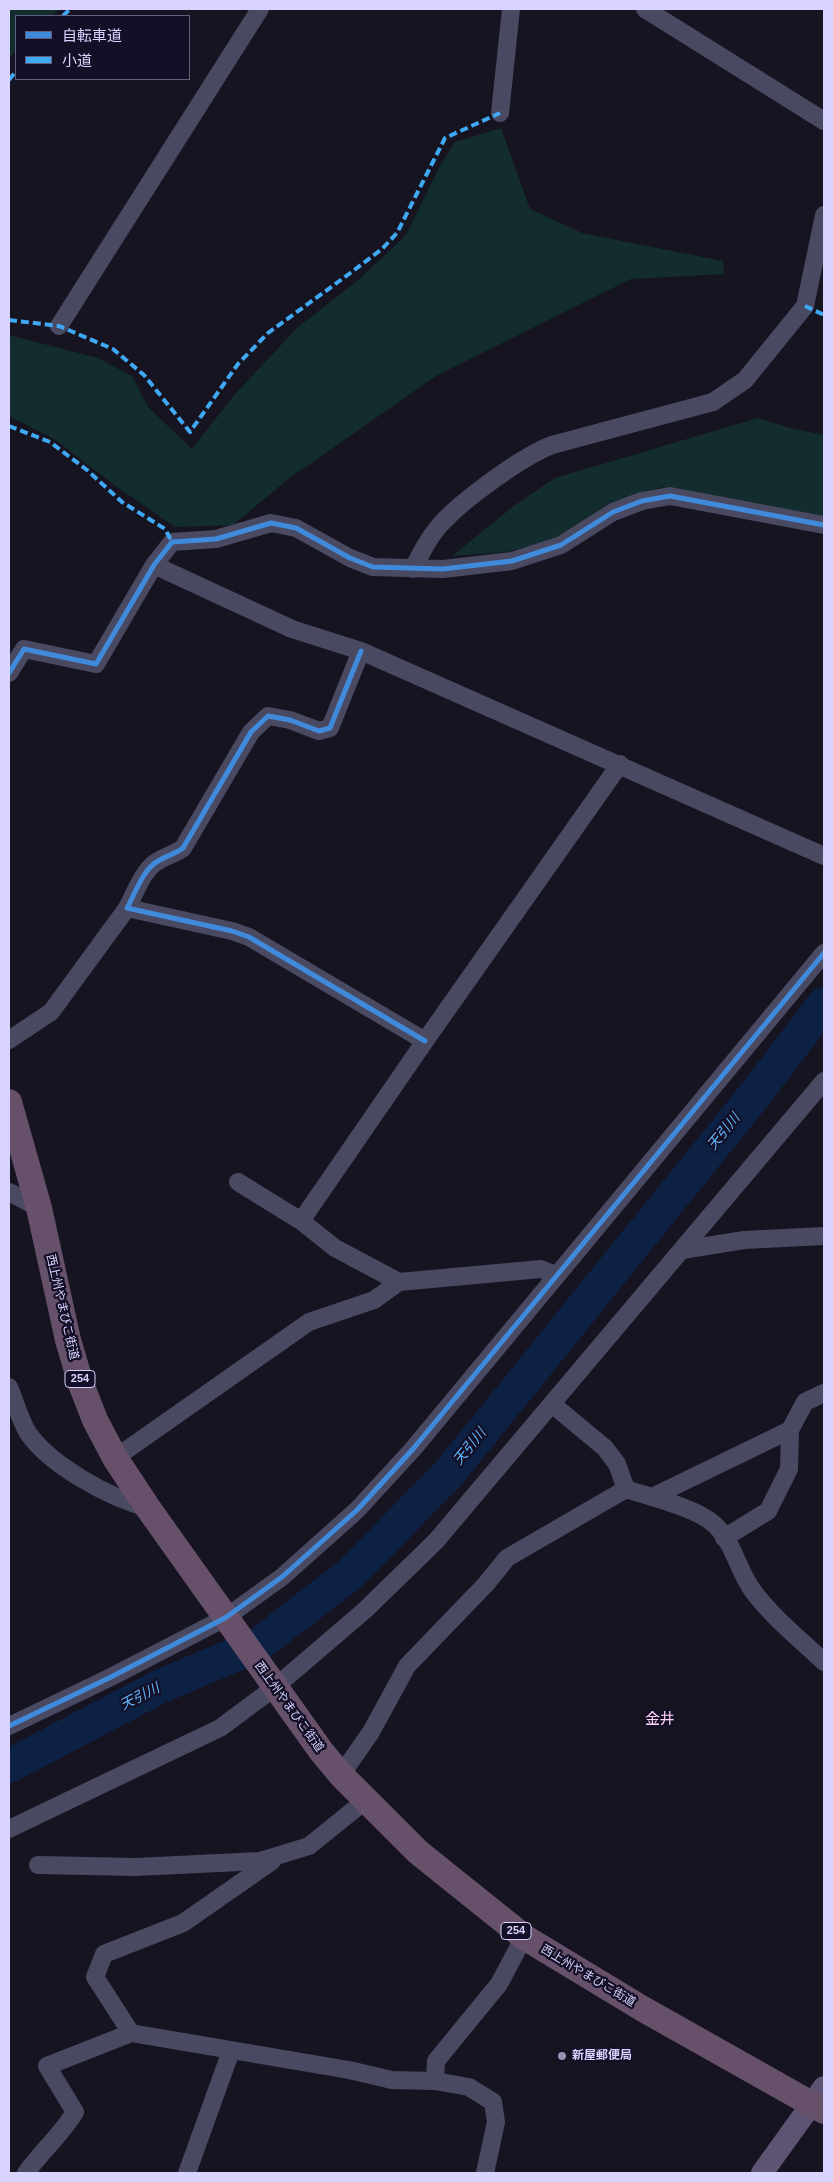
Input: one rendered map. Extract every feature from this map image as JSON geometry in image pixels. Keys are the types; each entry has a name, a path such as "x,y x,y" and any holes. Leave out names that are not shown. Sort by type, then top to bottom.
{"highway":[{"name":"西上州やまびこ街道","path":"9,1102 39,1208 68,1340 81,1384 95,1420 115,1458 226,1621 270,1683 341,1775 418,1852 524,1937 643,2009 820,2101"}],"main road":[{"path":"762,2173 820,2101"}],"street":[{"path":"60,326 260,9"},
{"path":"500,113 511,9"},
{"path":"645,9 824,121"},
{"path":"413,569 424,546 439,526 456,509 532,452 713,402 745,380 805,306 824,215"},
{"path":"9,672 24,649 96,664 154,565 172,542 216,540 271,523 296,528 350,558 373,567 443,570 512,561 561,545 613,512 642,501 670,496 824,525"},
{"path":"154,565 292,629 361,651 620,764 824,856"},
{"path":"9,1040 51,1012 127,908 142,879 157,861 173,856 183,848 251,732 268,716 290,720 319,731 330,728 361,651"},
{"path":"301,1221 425,1040 620,764"},
{"path":"127,908 232,931 249,938 425,1040"},
{"path":"9,1726 226,1621 282,1577 357,1510 413,1449 824,953"},
{"path":"9,1829 220,1728 270,1683 364,1611 436,1541 824,1081"},
{"path":"238,1182 301,1221 335,1248 399,1282"},
{"path":"9,1192 39,1208"},
{"path":"682,1250 744,1240 824,1236"},
{"path":"115,1458 309,1322 374,1300 399,1282 541,1269 556,1275"},
{"path":"9,1387 28,1433 49,1454 100,1490 148,1508"},
{"path":"724,1538 768,1511 789,1469 790,1430 805,1402 824,1393"},
{"path":"552,1404 605,1448 617,1464 626,1489"},
{"path":"652,1497 790,1430"},
{"path":"341,1775 371,1732 407,1666 486,1584 507,1558 626,1489 682,1507 714,1524 724,1538 752,1590 774,1616 824,1662"},
{"path":"38,1865 136,1867 260,1861 309,1846 366,1800"},
{"path":"131,2033 95,1977 104,1954 183,1923 280,1855"},
{"path":"435,2081 436,2061 499,1984 524,1937"},
{"path":"26,2173 41,2152 65,2128 75,2112 47,2066 131,2033 349,2070 392,2080 435,2081 469,2088 494,2102 496,2122 485,2173"},
{"path":"187,2173 230,2051"}],"green space":[{"path":"9,9 60,9 53,15 15,15 15,52 9,58"},
{"path":"501,128 530,209 582,233 723,261 724,274 631,279 436,376 287,480 233,525 175,527 117,487 54,439 9,416 9,335 98,358 132,376 148,407 192,449 235,394 298,327 356,282 406,235 441,164 455,142"},
{"path":"758,418 790,428 824,435 824,518 663,487 608,504 556,539 507,552 452,556 515,505 555,478"}],"waterway":[{"name":"天引川","path":"9,1766 161,1686 258,1645 350,1574 450,1472 757,1092 824,1004"}],"marked path":[{"path":"64,15 70,9"},
{"path":"9,80 15,72"},
{"path":"9,320 59,326 113,349 144,375 190,432 238,364 268,333 382,249 397,233 445,138 500,113"},
{"path":"805,306 824,315"},
{"path":"9,426 50,442 87,470 122,502 165,529 172,542"}],"cycle path":[{"path":"9,673 24,649 96,664 154,565 172,542 216,539 271,523 296,528 350,558 373,567 443,569 512,561 561,545 613,512 642,501 670,496 824,525"},
{"path":"361,651 330,728 319,731 290,720 268,716 251,732 183,848 158,861 148,870 127,908 232,931 249,937 425,1041"},
{"path":"9,1726 109,1678 225,1618 282,1577 357,1510 413,1449 824,953"}],"place":[{"name":"新屋郵便局","path":"562,2056"}],"district":[{"name":"金井","path":"660,1720"}]}
